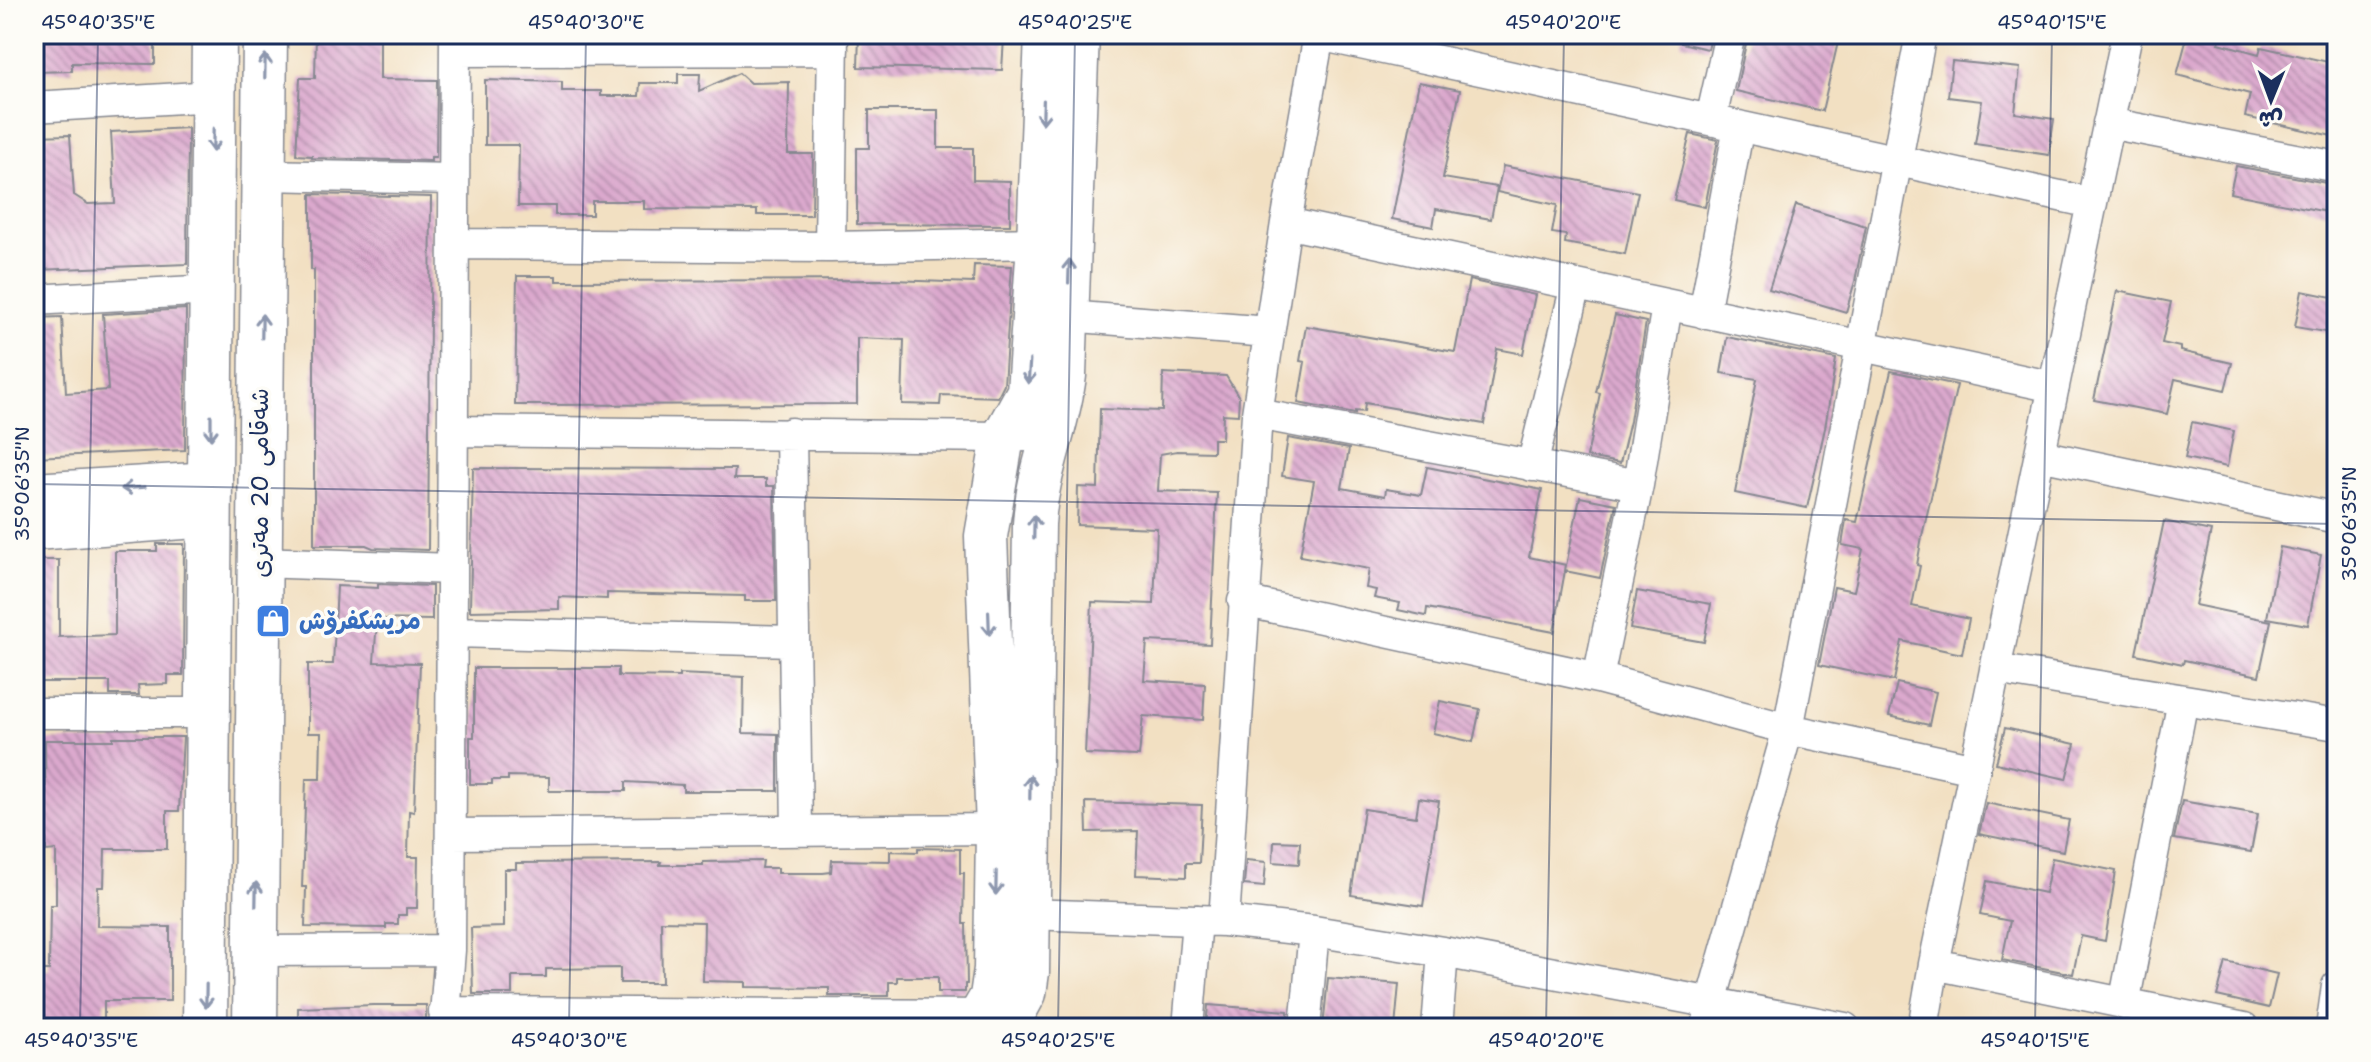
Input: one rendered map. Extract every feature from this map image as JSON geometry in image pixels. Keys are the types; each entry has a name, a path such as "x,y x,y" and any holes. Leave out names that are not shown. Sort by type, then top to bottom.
{"main road":[{"name":"شەقامی 20 مەتری","path":"205,1028 214,34"},
{"name":"شەقامی 20 مەتری","path":"255,1028 265,34"},
{"path":"212,368 261,368"},
{"path":"208,787 257,788"}],"street":[{"path":"994,1022 997,829 986,536 1003,437 1028,392 1038,243 1046,34"},
{"path":"830,247 833,42 455,43 450,950 444,1020 994,1022 1025,993 1028,972 1034,516 1037,491 1063,390 1078,34"},
{"path":"1188,1028 1211,921 1243,601 1257,414 1319,34 2092,203"},
{"path":"1704,313 1725,122 1730,34"},
{"path":"1709,1015 1788,729 1921,34"},
{"path":"1923,1028 2127,34"},
{"path":"34,107 214,96"},
{"path":"2108,123 2337,167"},
{"path":"263,175 454,179"},
{"path":"1286,223 2054,387"},
{"path":"454,244 830,247 1038,243"},
{"path":"1532,466 1576,285"},
{"path":"34,300 212,290"},
{"path":"1598,678 1638,485 1667,305"},
{"path":"1067,316 1269,332"},
{"path":"1257,414 1638,485"},
{"path":"453,431 1051,435"},
{"path":"791,433 797,831"},
{"path":"2040,455 2337,518"},
{"path":"34,494 210,500"},
{"path":"34,529 210,500"},
{"path":"259,562 452,569"},
{"path":"1243,601 1598,678 1788,729 1975,769"},
{"path":"452,632 794,641"},
{"path":"1995,669 2337,725"},
{"path":"2124,1004 2183,700"},
{"path":"34,713 209,713"},
{"path":"451,834 997,829"},
{"path":"1027,914 1211,921 1314,931 1443,952 1709,1015 1845,1028"},
{"path":"1305,1028 1314,931"},
{"path":"256,951 450,950"},
{"path":"1437,1028 1443,952"},
{"path":"1934,964 2244,1028"},
{"path":"2331,1028 2337,986"}],"building":[{"path":"34,34 155,34 155,64 72,63 72,71 34,72"},
{"path":"316,34 380,34 380,79 437,80 436,157 431,157 431,161 296,155 300,78 315,78"},
{"path":"859,34 1004,38 1002,70 858,67"},
{"path":"1682,34 1712,34 1708,49 1681,43"},
{"path":"1748,34 1802,34 1838,42 1822,111 1736,91"},
{"path":"2188,34 2221,34 2219,43 2259,54 2261,47 2337,64 2337,137 2245,117 2250,94 2177,75"},
{"path":"1952,61 2020,68 2015,113 2054,119 2049,155 1975,144 1982,101 1948,97"},
{"path":"739,73 750,83 789,82 788,154 813,154 812,215 757,215 757,210 644,209 644,201 592,201 592,215 555,215 555,206 518,206 519,145 485,145 485,80 562,82 562,91 601,91 601,96 639,96 640,83 678,83 678,74 700,74 699,91"},
{"path":"1419,82 1460,90 1443,178 1497,187 1491,219 1436,209 1433,227 1392,219"},
{"path":"869,110 938,110 938,148 973,148 973,180 1010,181 1010,225 857,224 857,148 869,148"},
{"path":"188,128 187,264 36,270 34,136 70,135 74,195 88,204 115,203 111,132"},
{"path":"1690,134 1718,140 1705,207 1674,200"},
{"path":"1503,166 1638,192 1625,254 1565,243 1566,235 1552,233 1557,205 1497,192"},
{"path":"2236,166 2337,185 2337,214 2230,193"},
{"path":"311,194 431,197 428,550 314,545"},
{"path":"1796,205 1866,226 1846,312 1769,289"},
{"path":"974,265 1012,266 1004,385 998,397 941,395 940,405 902,404 904,340 857,338 857,404 515,405 517,276 556,276 556,281 893,280 973,283"},
{"path":"1469,280 1535,295 1523,354 1497,349 1484,424 1365,403 1364,412 1355,411 1355,414 1298,403 1305,362 1300,361 1306,326 1455,352"},
{"path":"2117,291 2171,302 2162,343 2180,347 2180,351 2232,363 2225,390 2175,379 2167,414 2094,400"},
{"path":"2302,291 2337,298 2337,334 2295,327"},
{"path":"186,309 185,450 34,457 34,318 62,317 66,393 108,390 103,314"},
{"path":"1615,315 1646,322 1620,463 1587,457 1600,393 1596,392"},
{"path":"1727,337 1836,359 1807,508 1735,493 1757,379 1721,373"},
{"path":"1891,371 1957,385 1922,536 1912,606 1969,619 1962,654 1902,641 1894,681 1819,665 1834,587 1854,591 1863,549 1842,545 1846,520 1857,522"},
{"path":"1163,373 1226,376 1239,397 1238,415 1223,414 1222,439 1213,439 1213,452 1160,454 1158,491 1217,493 1210,644 1147,641 1144,680 1205,684 1203,720 1143,716 1139,756 1085,754 1092,602 1154,604 1157,528 1077,525 1078,487 1098,488 1100,409 1162,411"},
{"path":"2192,422 2234,431 2227,467 2185,458"},
{"path":"1288,438 1349,449 1342,488 1385,496 1386,489 1421,495 1427,467 1542,490 1529,557 1566,565 1554,632 1427,608 1426,616 1398,610 1400,603 1374,598 1376,590 1366,588 1369,569 1300,556 1314,481 1282,476"},
{"path":"473,468 735,469 734,479 766,479 766,486 774,486 776,601 745,601 745,596 607,593 607,599 559,597 559,609 470,611"},
{"path":"1580,497 1616,504 1600,578 1565,571"},
{"path":"2164,521 2211,531 2195,605 2271,621 2259,676 2184,660 2183,664 2136,654"},
{"path":"157,544 184,544 183,675 168,675 168,684 138,685 139,695 110,695 110,682 34,682 34,560 59,560 59,637 115,635 115,551 157,551"},
{"path":"2280,547 2321,555 2308,625 2267,618"},
{"path":"378,584 432,586 432,620 377,619 374,662 420,663 414,812 409,811 408,857 418,857 417,908 406,908 406,915 398,915 398,924 386,924 386,928 305,927 306,887 302,887 306,779 320,779 321,733 308,733 308,664 333,664 337,586 378,588"},
{"path":"1637,591 1711,604 1704,642 1630,629"},
{"path":"474,668 618,668 618,676 679,677 679,674 744,677 743,733 778,734 778,791 683,791 683,785 626,782 626,791 549,791 549,777 508,776 508,780 492,780 492,784 470,784"},
{"path":"1897,683 1936,692 1929,725 1889,716"},
{"path":"1440,701 1480,709 1473,742 1433,733"},
{"path":"2005,728 2075,744 2066,779 1996,763"},
{"path":"113,737 183,737 179,811 167,811 167,849 105,849 104,887 98,887 97,926 170,927 170,1001 104,1001 104,1028 38,1028 34,970 49,970 50,905 56,905 56,850 46,851 45,740 113,740"},
{"path":"1419,798 1439,801 1423,906 1351,895 1364,809 1416,817"},
{"path":"2182,801 2258,814 2251,852 2174,839"},
{"path":"1086,802 1202,805 1199,863 1186,863 1186,877 1136,875 1138,831 1087,832"},
{"path":"1986,803 2069,820 2063,851 1979,834"},
{"path":"1274,841 1300,842 1299,864 1273,862"},
{"path":"918,848 960,849 960,873 964,873 963,924 966,924 965,992 938,992 938,977 897,977 897,982 889,982 889,996 829,996 829,988 746,987 746,982 703,981 704,922 661,921 662,983 620,983 620,968 546,969 546,977 512,977 512,994 473,994 471,928 504,927 504,869 516,869 516,863 661,862 660,865 703,865 703,862 763,861 762,868 778,868 778,873 823,873 831,872 832,860 890,861 890,851 918,852"},
{"path":"2052,858 2116,871 2105,941 2081,936 2073,974 2002,960 2010,921 1980,915 1987,881 2045,893"},
{"path":"1246,860 1266,862 1264,887 1244,885"},
{"path":"2226,962 2277,974 2269,1008 2217,996"},
{"path":"1328,978 1399,984 1395,1028 1323,1028"},
{"path":"426,1005 426,1028 298,1028 298,1008"},
{"path":"1208,1005 1288,1011 1287,1028 1206,1028"}],"place":[{"name":"مریشکفرۆش","path":"273,621"}]}
